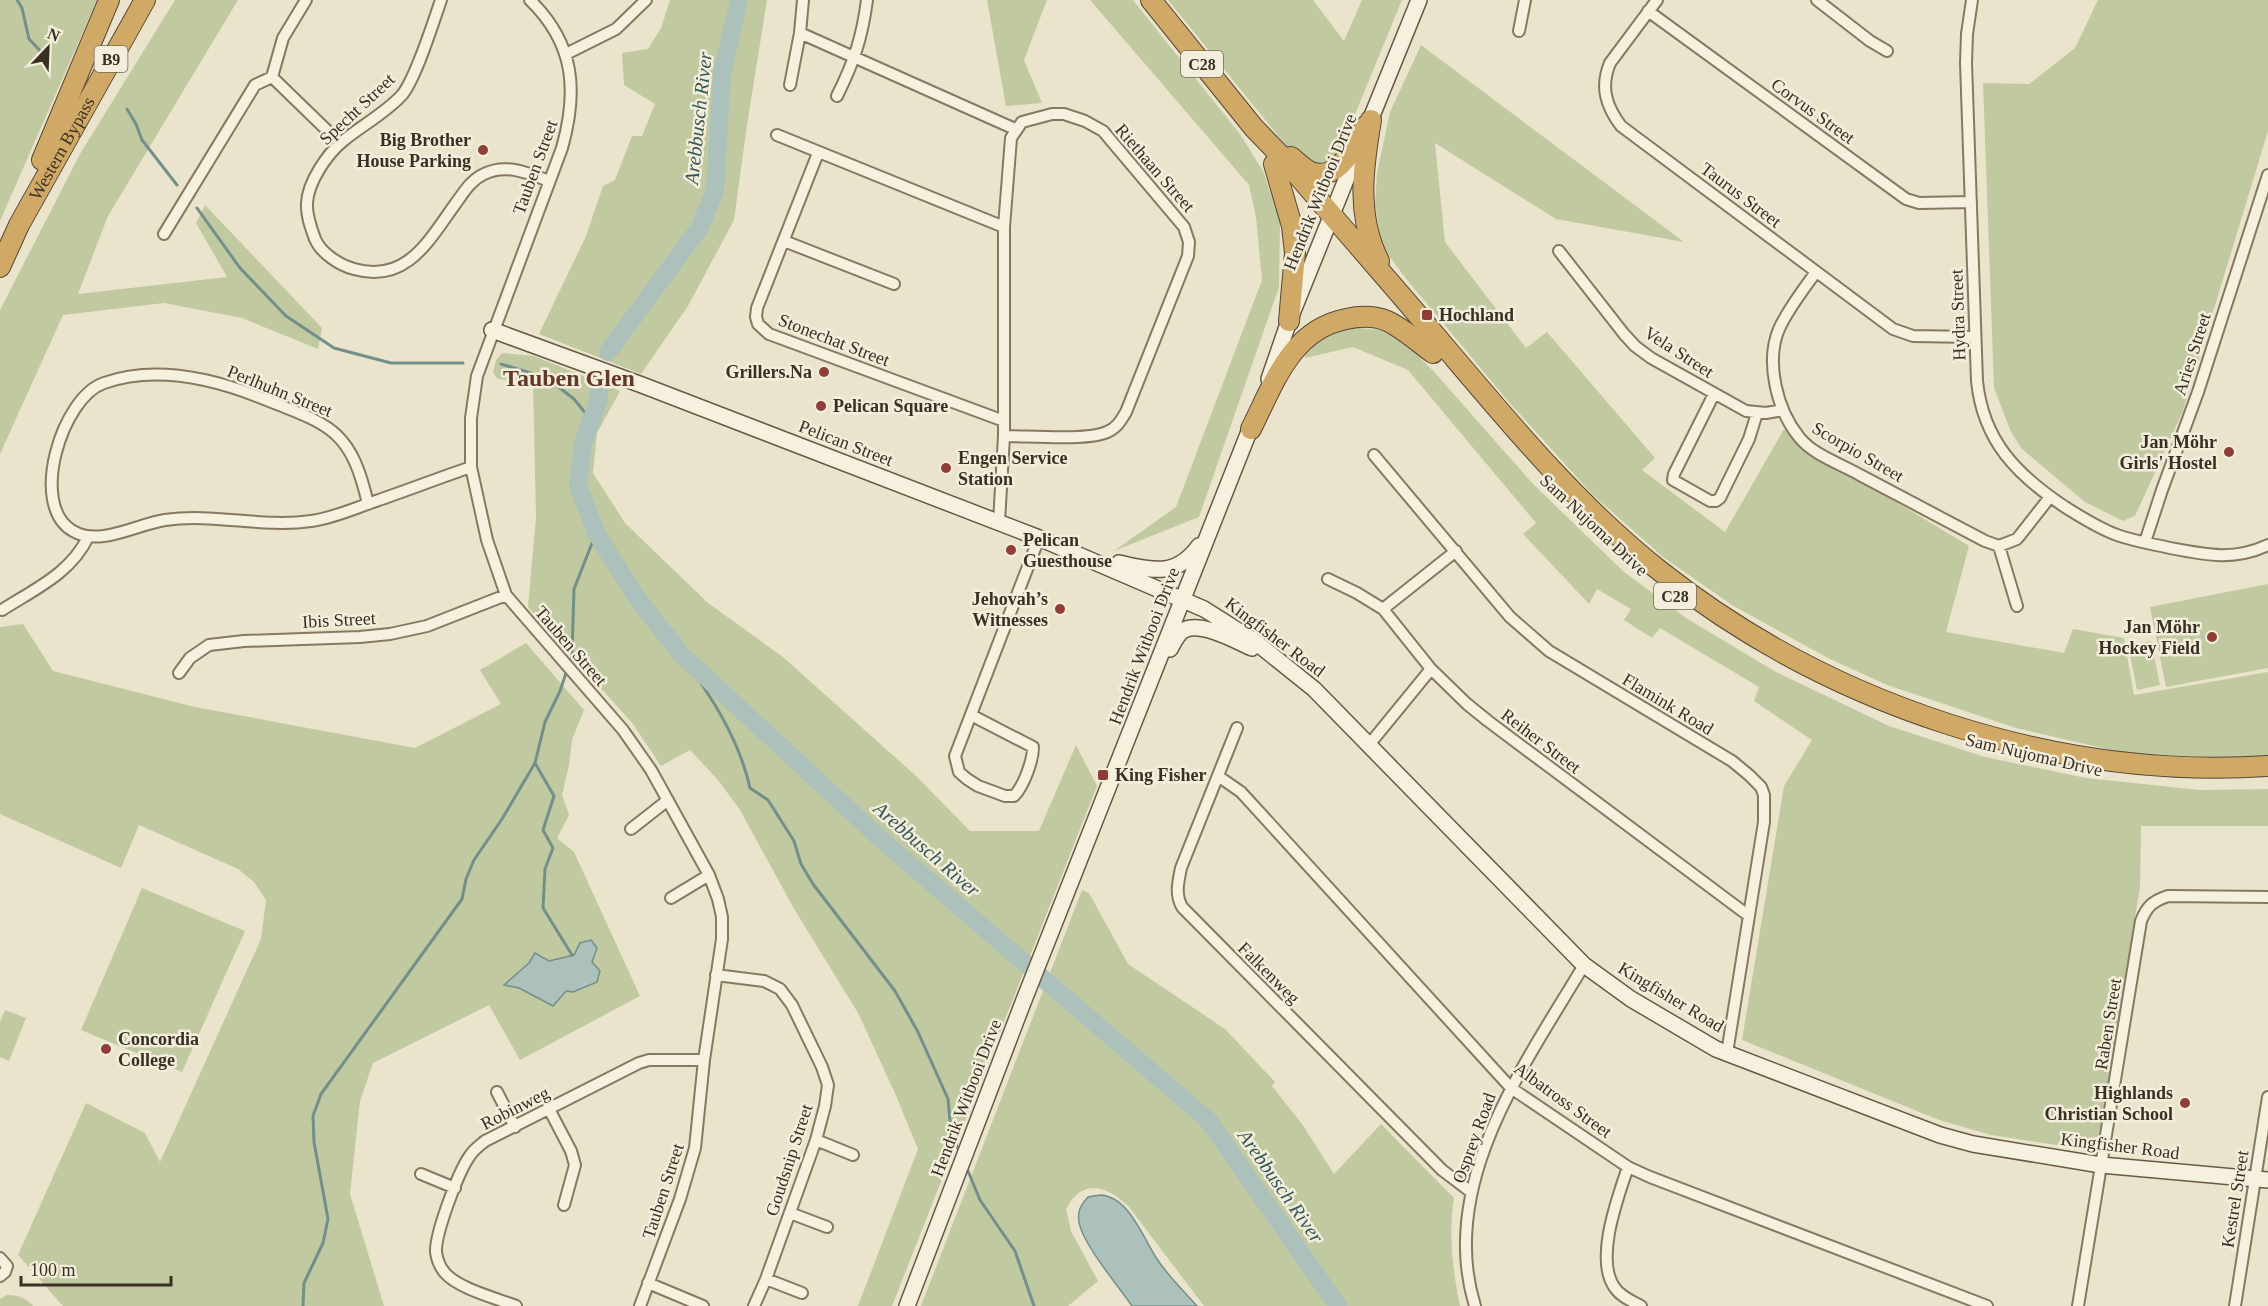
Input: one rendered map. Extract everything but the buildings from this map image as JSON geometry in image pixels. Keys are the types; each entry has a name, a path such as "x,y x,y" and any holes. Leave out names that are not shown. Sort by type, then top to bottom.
{"highway":[{"path":"19,225 52,135 109,0"},
{"name":"Western Bypass","path":"0,267 19,225 77,118 145,0"},
{"path":"77,118 157,0"},
{"name":"Sam Nujoma Drive","path":"1151,0 1254,128 1283,158 1328,222 1433,353 1514,448 1590,525 1661,587 1784,668 1841,696 1906,722 2027,756 2120,774 2221,780 2268,778"},
{"path":"1254,128 1309,171 1323,173 1334,170 1343,162 1371,120"},
{"path":"1371,120 1363,170 1365,218 1372,244 1391,284"},
{"name":"Sam Nujoma Drive","path":"1254,128 1274,164 1328,222 1391,284 1527,444 1602,520 1660,571 1721,615 1801,662 1859,691 1939,721 2032,747 2134,765 2216,768 2268,766"},
{"path":"1274,164 1292,226 1295,253 1289,321"},
{"path":"1251,429 1295,348 1329,322 1352,318 1377,318 1390,322 1433,353"}],"street":[{"path":"164,234 255,85 272,77 283,38 306,0"},
{"name":"Specht Street","path":"441,0 407,87 390,106 340,143 325,161 312,183 307,203 317,242 332,258 345,267 362,271 391,269 415,257 469,186 482,175 496,169 514,169 549,181"},
{"name":"Tauben Street","path":"530,0 548,20 566,54 572,98 570,119 477,376 471,418 471,467 487,540 506,595 623,730 651,770 709,875 722,917 722,939 704,1060 698,1129 689,1173 640,1306"},
{"path":"566,54 616,28 646,0"},
{"path":"790,85 800,33 803,0"},
{"path":"837,96 855,60 867,0"},
{"name":"Hendrik Witbooi Drive","path":"907,1306 1024,1000 1251,429 1289,321 1419,0"},
{"path":"1519,31 1525,0"},
{"name":"Taurus Street","path":"1657,0 1610,63 1605,74 1604,90 1608,107 1621,126 1893,328 1906,334 1921,336 1975,337"},
{"path":"1817,0 1870,41 1887,51"},
{"name":"Hydra Street","path":"1972,0 1967,33 1966,63 1975,337 1978,392 1981,411 1990,432 2013,465 2050,496 2102,529 2119,536 2198,553 2231,556 2249,553 2268,545"},
{"name":"Corvus Street","path":"1648,11 1906,199 1919,203 1971,202"},
{"path":"800,33 855,60 1015,129 1008,154 1004,227 1004,436 999,522"},
{"path":"272,77 340,143"},
{"name":"Riethaan Street","path":"1004,436 1095,436 1109,432 1118,425 1130,403 1188,255 1189,242 1184,228 1103,131 1085,121 1064,114 1052,114 1022,122 1015,129"},
{"path":"777,135 1004,227"},
{"name":"Stonechat Street","path":"818,153 758,308 756,317 762,330 808,350 1004,421"},
{"name":"Aries Street","path":"2145,542 2198,392 2268,175"},
{"path":"784,241 894,284"},
{"name":"Vela Street","path":"1559,250 1635,346 1651,358 1746,411 1757,413 1783,410"},
{"name":"Scorpio Street","path":"1816,272 1779,330 1773,358 1783,410 1798,436 1817,451 1977,537 1999,546"},
{"name":"Pelican Street","path":"492,330 999,522 1184,598"},
{"name":"Perlhuhn Street","path":"88,537 71,531 57,515 52,497 51,474 57,451 72,413 89,392 102,383 135,375 176,376 212,381 247,392 329,428 351,450 361,474 368,504"},
{"path":"1714,394 1673,480 1710,501 1720,498 1749,439 1757,413"},
{"name":"Flamink Road","path":"1374,455 1510,617 1532,637 1549,651 1732,761 1761,787 1764,795 1765,815 1727,1053"},
{"path":"2,610 65,568 76,558 88,537 163,520 184,518 272,522 310,521 368,504 471,467"},
{"path":"2017,606 1999,546 2017,539 2050,496"},
{"path":"1080,555 1149,570 1168,570 1190,558 1209,530"},
{"path":"971,715 1033,747 1018,792 1014,796 1005,796 978,786 959,772 955,756 1039,538"},
{"path":"1383,609 1456,551"},
{"name":"Reiher Street","path":"1328,579 1383,609 1431,669 1467,704 1749,916"},
{"name":"Ibis Street","path":"179,674 190,658 209,645 244,640 390,634 436,623 506,595"},
{"name":"Kingfisher Road","path":"1184,598 1226,622 1314,689 1584,965 1659,1017 1727,1053 1940,1135 1973,1144 2101,1165 2262,1180"},
{"path":"1148,692 1179,634 1190,628 1209,630 1274,658"},
{"path":"1368,746 1431,669"},
{"name":"Falkenweg","path":"1237,728 1181,868 1177,892 1182,907 1442,1170 1471,1192"},
{"name":"Albatross Street","path":"1218,776 1240,792 1511,1088 1628,1167 1987,1306"},
{"path":"631,829 668,800"},
{"path":"671,898 709,875"},
{"name":"Raben Street","path":"2078,1306 2141,921 2146,907 2168,896 2268,897"},
{"name":"Osprey Road","path":"1475,1306 1468,1273 1466,1241 1471,1192 1485,1148 1511,1088 1584,965"},
{"name":"Goudsnip Street","path":"716,975 764,981 780,989 792,1005 822,1067 828,1085 816,1140 754,1306"},
{"name":"Robinweg","path":"516,1306 458,1283 446,1275 439,1265 436,1242 455,1188 470,1155 485,1141 639,1063 661,1060 704,1060"},
{"path":"497,1092 515,1127"},
{"name":"Kestrel Street","path":"2235,1306 2262,1180 2268,1097"},
{"path":"549,1109 571,1151 575,1165 564,1205"},
{"path":"816,1140 853,1155"},
{"path":"1628,1167 1610,1225 1607,1262 1609,1275 1616,1291 1641,1306"},
{"path":"421,1174 455,1188"},
{"path":"790,1213 827,1227"},
{"path":"0,1258 7,1266 5,1272 0,1276"},
{"path":"766,1279 802,1293"},
{"path":"648,1283 703,1306"}],"green space":[{"path":"0,0 97,0 0,221"},
{"path":"175,0 238,0 108,216 78,294 227,277 196,223 205,205 322,328 318,349 242,318 164,303 63,315 0,454 0,310 80,154"},
{"path":"670,0 767,0 734,220 688,306 641,374 539,334 586,236 603,186 615,180 632,136 642,136 655,104 624,85 622,53 648,49 661,28"},
{"path":"987,0 1047,0 1024,60 1042,103 1006,106"},
{"path":"1090,0 1133,0 1240,134 1263,171 1280,221 1279,287 1199,517 1114,551 1176,507 1262,280 1256,217 1249,185"},
{"path":"1168,0 1313,0 1344,41 1362,0 1402,0 1340,151 1326,161 1314,163 1288,148"},
{"path":"2098,0 2268,0 2268,131 2183,411 2135,516 2123,521 2085,502 2022,449 2011,432 1994,388 1983,83 2029,84 2075,48"},
{"path":"1421,45 1684,242 1556,219 1435,143 1445,242 1526,348 1547,332 1655,458 1642,470 1725,532 1784,429 1799,443 1969,546 1946,632 2064,653 2073,629 2124,638 2134,695 2268,672 2268,757 2229,759 2133,755 2016,728 1887,685 1828,658 1732,605 1663,557 1592,494 1508,401 1403,275 1382,246 1375,205 1377,173 1390,112"},
{"path":"1349,327 1379,330 1407,344 1534,485 1623,571 1686,618 1776,672 1889,726 1985,757 2086,778 2200,790 2268,789 2268,826 2141,826 2140,887 2098,1141 2090,1150 1991,1135 1939,1120 1742,1040 1784,786 1812,740 1754,701 1759,687 1660,628 1652,638 1624,620 1631,609 1597,589 1589,604 1523,534 1536,523 1408,370 1353,347 1305,358 1306,347 1326,334"},
{"path":"502,353 534,356 620,391 597,433 593,473 625,523 708,603 783,657 916,776 970,831 1039,831 1076,745 1097,786 892,1306 858,1306 918,1149 858,1013 793,907 740,810 718,780 690,750 661,766 633,724 528,607 536,517 533,383 498,379 493,373 496,360"},
{"name":"Jan Möhr Hockey Field","path":"2268,584 2268,668 2166,687 2150,607"},
{"path":"23,624 53,671 195,707 415,748 501,704 480,670 526,643 584,710 572,740 562,795 569,815 557,838 574,852 640,996 520,1060 489,1005 373,1063 360,1101 350,1194 384,1306 63,1306 18,1255 86,1103 145,1133 160,1162 261,939 266,900 254,882 238,869 139,825 121,868 0,814 0,627"},
{"path":"2151,641 2160,685 2137,690 2128,645"},
{"path":"142,888 245,931 182,1072 81,1030"},
{"path":"1082,890 1089,893 1128,964 1225,1029 1275,1082 1272,1086 1302,1124 1334,1174 1381,1124 1454,1198 1451,1225 1452,1252 1460,1306 1204,1306 1129,1207 1112,1194 1096,1188 1080,1192 1066,1209 1071,1231 1098,1281 1068,1306 921,1306"},
{"path":"5,1010 26,1018 9,1061 0,1057 0,1022"},
{"path":"7,1295 22,1298 33,1306 0,1306 0,1299"}],"water":[{"path":"591,940 597,948 592,962 600,971 597,982 573,992 566,991 553,1006 519,988 504,985 529,963 535,953 549,961 574,955 580,943"},
{"path":"1100,1195 1119,1202 1127,1210 1161,1265 1197,1306 1132,1306 1094,1253 1079,1222 1079,1211 1088,1197"}],"waterway":[{"path":"17,0 22,8 29,39 46,57"},
{"name":"Arebbusch River","path":"608,352 700,227 715,190 722,74 739,0"},
{"path":"127,109 142,140 177,185"},
{"path":"197,208 240,268 286,316 334,348 391,363 463,363"},
{"path":"501,364 547,378 574,399 591,420"},
{"name":"Arebbusch River","path":"599,384 599,399 583,444 578,485 596,533 637,598 681,654 885,843 1208,1120 1338,1306"},
{"path":"570,663 574,589 596,533"},
{"path":"681,654 713,701 731,734 750,788 768,800 794,841 801,864 813,884 895,991 918,1032 948,1099 951,1132 959,1151"},
{"path":"303,1306 304,1283 323,1243 328,1219 314,1142 313,1116 321,1094 462,899 466,879 474,860 502,819 535,763 545,722 567,670"},
{"path":"535,763 554,796 543,830 553,848 545,869 543,908 572,955"},
{"path":"966,1166 980,1200 1015,1251 1034,1306"}],"place":[{"name":"Big Brother House Parking","path":"483,150"},
{"name":"Hochland","path":"1427,315"},
{"name":"Grillers.Na","path":"824,372"},
{"name":"Pelican Square","path":"821,406"},
{"name":"Jan Möhr Girls' Hostel","path":"2229,452"},
{"name":"Engen Service Station","path":"946,468"},
{"name":"Pelican Guesthouse","path":"1011,550"},
{"name":"Jehovah’s Witnesses","path":"1060,609"},
{"name":"Jan Möhr Hockey Field","path":"2212,637"},
{"name":"King Fisher","path":"1103,775"},
{"name":"Concordia College","path":"106,1049"},
{"name":"Highlands Christian School","path":"2185,1103"}],"district":[{"name":"Tauben Glen","path":"569,378"}]}
